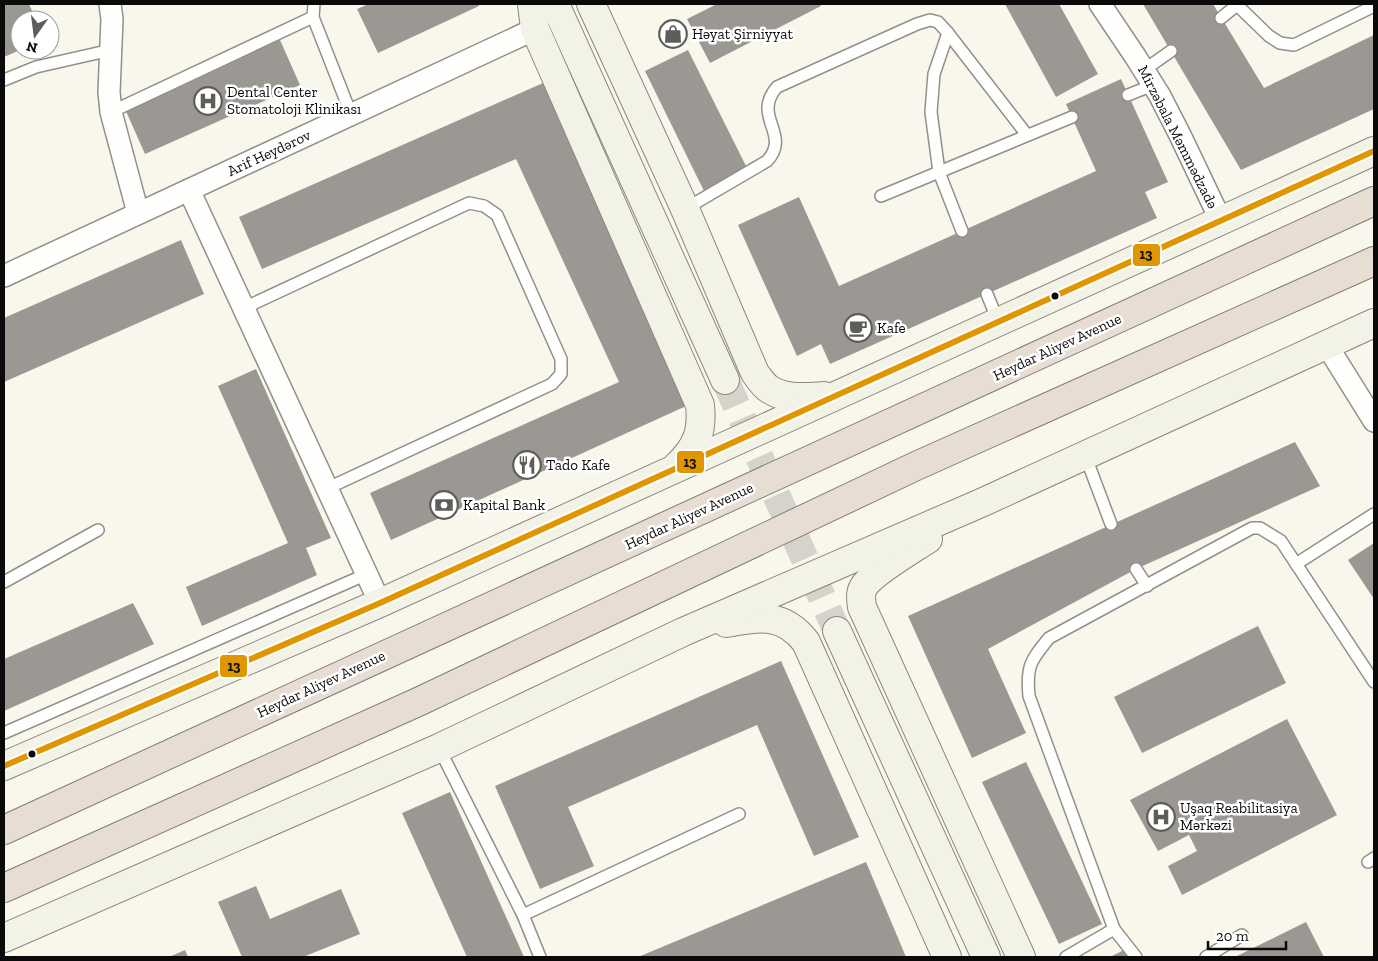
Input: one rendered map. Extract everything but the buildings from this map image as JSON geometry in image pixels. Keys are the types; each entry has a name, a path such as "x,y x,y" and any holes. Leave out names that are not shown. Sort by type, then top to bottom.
{"highway":[{"name":"Heydar Aliyev Avenue","path":"4,830 1374,201"},
{"path":"4,888 427,698 916,466 1374,261"}],"main road":[{"path":"555,4 725,380"},
{"path":"592,4 685,209 755,373 767,388 783,396 800,398 836,395"},
{"path":"533,16 700,404 700,430 694,447 670,472"},
{"path":"4,766 380,603 1374,151"},
{"path":"4,938 439,748 683,632 981,503 1374,323"},
{"path":"981,503 874,576 864,586 860,599 864,614 1022,957"},
{"path":"683,632 752,618 770,618 785,622 800,634 806,642 947,957"},
{"path":"837,631 986,957"}],"street":[{"path":"110,4 112,19 109,92 111,112 138,213"},
{"name":"Mirzəbala Məmmədzadə","path":"1100,4 1148,78 1180,135 1220,220"},
{"name":"Arif Heydərov","path":"4,276 351,114 533,16"},
{"path":"189,190 380,603"},
{"path":"1326,344 1374,421"}],"lane":[{"path":"314,4 313,16 351,114"},
{"path":"1221,18 1237,4 1269,36 1280,43 1294,45 1374,6"},
{"path":"111,112 313,16"},
{"path":"685,209 767,162 772,156 776,141 767,111 767,102 777,87 917,24 930,20 938,22 948,33 1027,135"},
{"path":"948,33 934,74 931,112 939,172 962,230"},
{"path":"4,80 36,67 111,50"},
{"path":"1128,95 1148,78 1171,51"},
{"path":"881,196 1072,117"},
{"path":"244,308 468,203 484,206 496,215 561,359 561,374 552,384 328,488"},
{"path":"987,294 998,321"},
{"path":"1085,455 1111,524"},
{"path":"1296,564 1374,514"},
{"path":"1136,957 1114,929 1029,696 1027,679 1033,658 1049,638 1252,528 1260,528 1281,541 1374,682"},
{"path":"4,582 98,530"},
{"path":"1136,569 1147,586"},
{"path":"4,733 367,574"},
{"path":"439,748 523,915 540,957"},
{"path":"523,915 739,814"},
{"path":"1066,957 1114,929"},
{"path":"1206,957 1242,935"}],"tunnel":[{"path":"725,380 837,631"}],"transit line":[{"name":"13","path":"4,766 380,603 1374,151"}],"place":[{"name":"Həyat Şirniyyat","path":"673,34"},
{"name":"Dental Center Stomatoloji Klinikası","path":"208,101"},
{"name":"Kafe","path":"858,328"},
{"name":"Tado Kafe","path":"527,465"},
{"name":"Kapital Bank","path":"444,505"},
{"name":"Uşaq Reabilitasiya Mərkəzi","path":"1161,817"}]}
